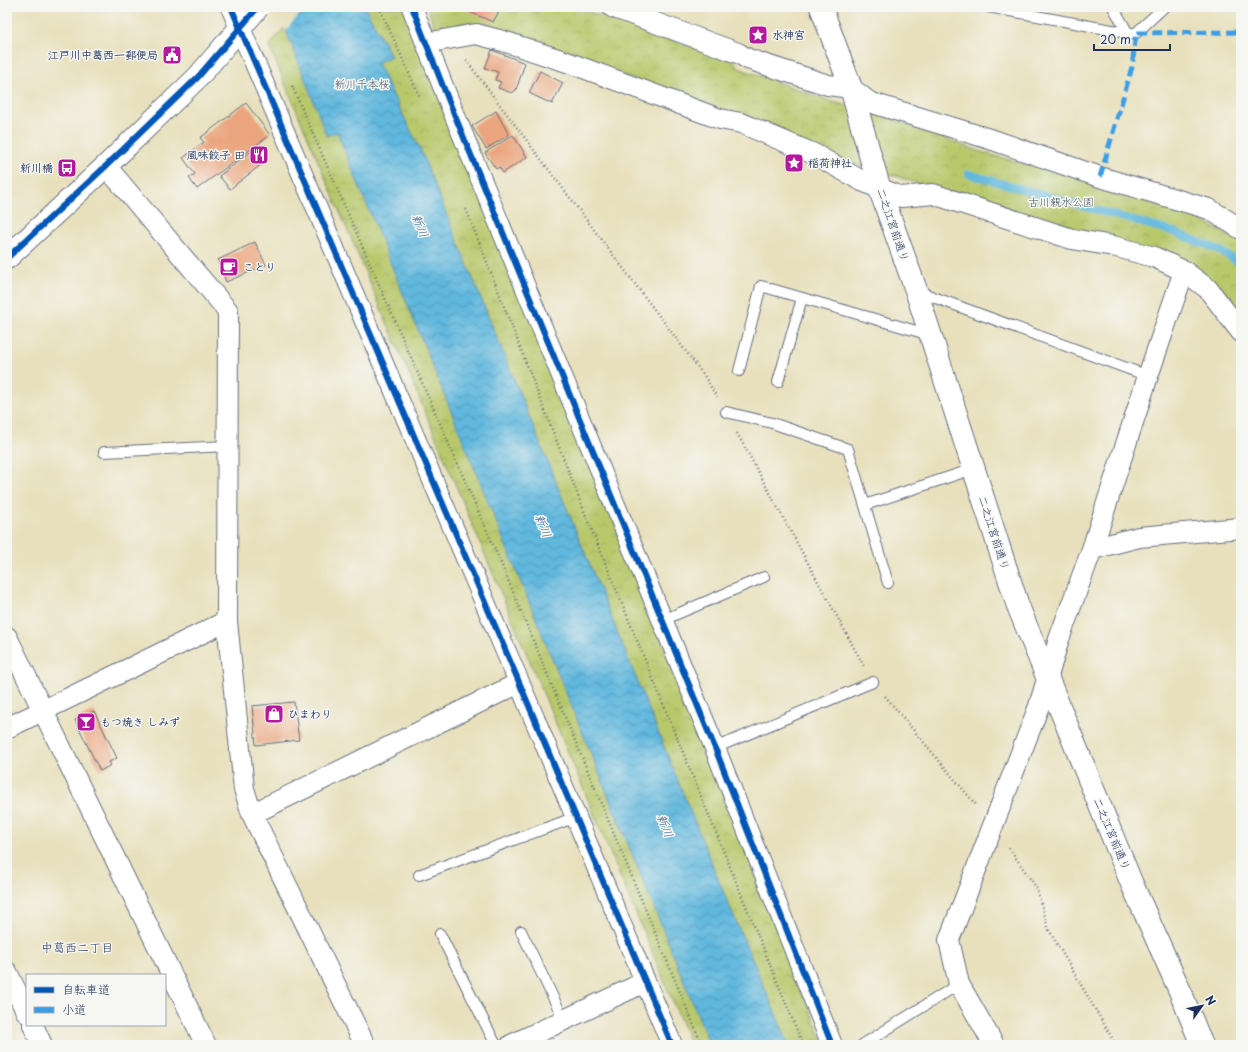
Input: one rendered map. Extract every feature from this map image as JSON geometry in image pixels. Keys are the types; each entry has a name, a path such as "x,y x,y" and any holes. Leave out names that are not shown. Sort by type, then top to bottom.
{"street":[{"path":"231,7 250,16 519,682 672,1045"},
{"path":"412,7 715,748 832,1045"},
{"path":"612,7 738,52 748,59 828,85 850,88 869,102 993,140 1100,177 1208,210 1241,229"},
{"name":"二之江宮前通り","path":"821,7 850,88 880,190 916,290 1018,606 1132,884 1180,991 1202,1045"},
{"path":"7,258 106,166 198,77 250,16"},
{"path":"426,43 476,34 503,41 567,62 720,119 740,123 814,154 880,190 901,197 933,194 1072,239 1113,246 1154,257 1184,271 1208,289 1241,332"},
{"path":"106,166 228,311 227,621 244,789 252,814 365,1045"},
{"path":"994,1045 958,984 949,940 1039,706 1059,639 1092,549 1184,271"},
{"path":"1092,549 1139,537 1241,528"},
{"path":"7,728 227,621"},
{"path":"7,637 206,1045"},
{"path":"252,814 519,682"},
{"path":"7,972 26,1011"},
{"path":"511,1045 645,982"},
{"path":"33,1026 42,1045"}],"lane":[{"path":"988,7 1128,33 1136,33 1164,7"},
{"path":"1113,7 1128,33"},
{"path":"739,371 761,286 930,335"},
{"path":"916,290 1148,376"},
{"path":"778,382 802,298"},
{"path":"726,412 772,423 848,449 888,584"},
{"path":"104,452 228,446"},
{"path":"865,505 973,469"},
{"path":"662,620 764,577"},
{"path":"715,748 873,682"},
{"path":"418,875 576,817"},
{"path":"521,931 564,1020"},
{"path":"440,934 496,1045"},
{"path":"862,1045 958,984"}],"path":[{"path":"379,7 422,101"},
{"path":"463,56 703,374 726,412 873,682 993,826 1036,887 1049,930 1116,1045"},
{"path":"291,84 498,556 702,1045"},
{"path":"464,203 584,510 803,1045"},
{"path":"704,803 708,801"}],"green space":[{"name":"新川千本桜","path":"302,7 407,7 824,1045 691,1045 420,400 269,46"},
{"name":"古川親水公園","path":"428,7 575,7 735,62 738,68 830,101 881,115 987,154 1097,182 1202,221 1241,242 1241,322 1203,276 1054,229 899,177 851,163 721,111 482,24 435,32"}],"water":[{"name":"新川","path":"277,7 365,7 391,56 377,63 420,149 723,891 789,1045 710,1045 337,132 327,136"}],"pier":[{"path":"275,7 306,7 285,31"}],"building":[{"path":"467,7 501,8 493,22 465,10"},
{"path":"492,50 525,63 516,90 512,93 498,88 501,82 495,80 498,72 485,68"},
{"path":"540,71 563,83 552,104 529,93"},
{"path":"246,103 270,135 197,189 189,178 195,174 183,158 204,142 200,138"},
{"path":"496,111 509,135 486,149 472,126"},
{"path":"513,135 527,157 503,173 499,167 496,169 485,153"},
{"path":"257,147 267,160 230,189 219,176"},
{"path":"255,242 266,265 226,282 218,260"},
{"path":"294,702 299,740 256,745 252,706"},
{"path":"94,711 117,758 109,762 111,765 100,771 75,720"}],"waterway":[{"path":"969,174 1174,232 1219,250 1241,264"}],"marked path":[{"path":"1100,177 1132,67 1136,33 1241,32"}],"cycle path":[{"path":"231,7 672,1045"},
{"path":"7,258 106,166 198,77 258,7"},
{"path":"412,7 448,99 715,748 832,1045"}],"place":[{"name":"水神宮","path":"758,35"},
{"name":"江戸川中葛西一郵便局","path":"172,55"},
{"name":"風味餃子 田","path":"259,155"},
{"name":"稲荷神社","path":"794,163"},
{"name":"新川橋","path":"67,168"},
{"name":"ことり","path":"229,267"},
{"name":"ひまわり","path":"274,714"},
{"name":"もつ焼き しみず","path":"86,722"}],"district":[{"name":"中葛西二丁目","path":"77,948"}]}
